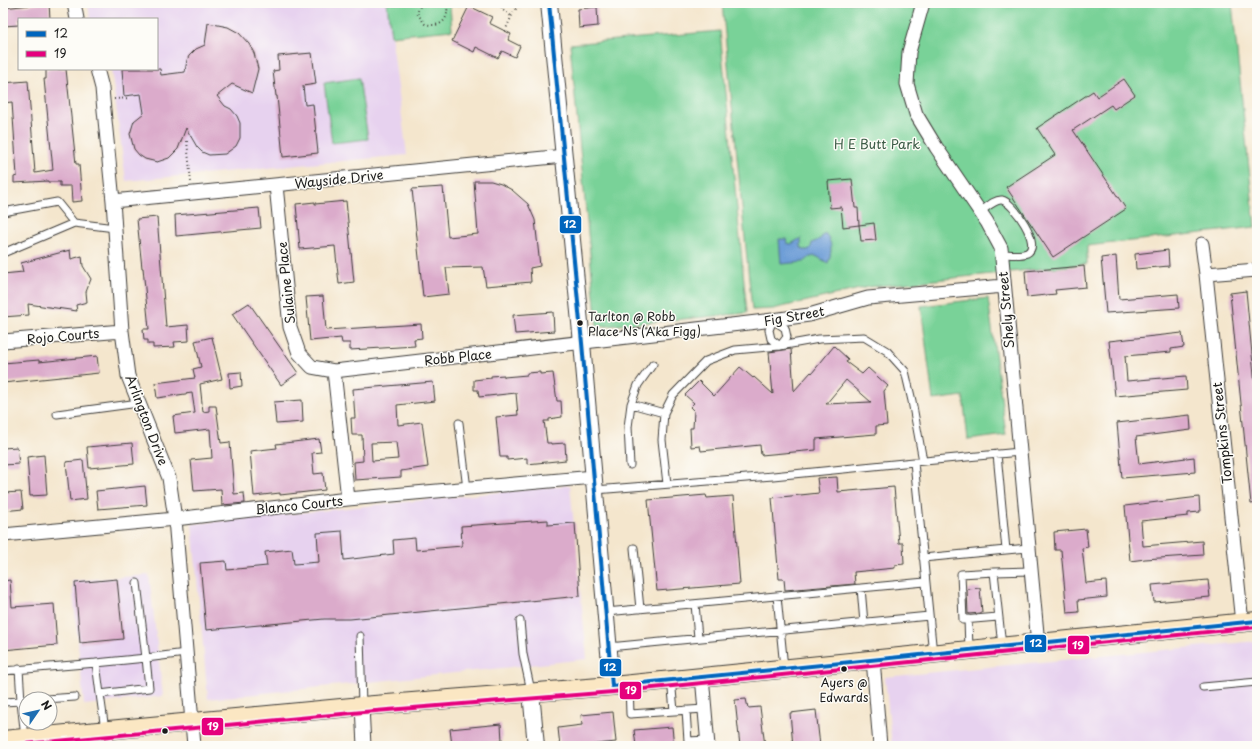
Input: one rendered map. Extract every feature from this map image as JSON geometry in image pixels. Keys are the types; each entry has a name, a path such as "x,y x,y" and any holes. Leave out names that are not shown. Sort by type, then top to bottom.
{"main road":[{"path":"3,740 25,742 105,730 362,706 612,686 1249,622"}],"street":[{"path":"74,3 76,18"},
{"path":"549,3 595,483 612,686"},
{"name":"Shely Street","path":"923,3 909,52 907,84 916,114 936,147 987,222 1001,248 1038,644"},
{"name":"Arlington Drive","path":"97,70 102,88 113,201 122,331 128,376 169,478 175,519 194,746"},
{"name":"Wayside Drive","path":"113,201 564,156"},
{"name":"Sulaine Place","path":"276,185 290,327 300,353 312,367 334,371"},
{"name":"Tompkins Street","path":"1202,244 1249,622"},
{"path":"1206,274 1257,270"},
{"name":"Fig Street","path":"582,343 810,315 868,298 1004,286"},
{"name":"Rojo Courts","path":"3,341 122,331"},
{"name":"Robb Place","path":"334,371 582,343"},
{"path":"334,371 348,499"},
{"name":"Blanco Courts","path":"3,535 175,519 348,499 467,488 595,483"},
{"path":"873,659 880,746"},
{"path":"702,676 707,743"},
{"path":"531,692 536,746"},
{"path":"362,706 364,746"}],"lane":[{"path":"980,212 999,200 1005,200 1015,210 1031,236 1033,244 1027,253 1001,254"},
{"path":"3,212 57,202 74,223"},
{"path":"3,253 74,223 115,228"},
{"path":"774,320 785,328 787,336 780,346 771,339 769,330 774,320"},
{"path":"667,484 662,440 664,413 673,396 706,361 735,350 780,346 819,339 864,337 887,351 905,371 923,461"},
{"path":"630,465 628,428 631,404 638,385 653,364"},
{"path":"57,414 139,403"},
{"path":"631,404 664,413"},
{"path":"459,423 467,488"},
{"path":"595,483 667,484 773,476 1020,452"},
{"path":"997,454 1006,550"},
{"path":"914,462 933,654"},
{"path":"634,548 640,609"},
{"path":"923,558 1029,548"},
{"path":"998,617 963,620 961,574 1032,571"},
{"path":"994,572 1002,646"},
{"path":"606,612 926,582"},
{"path":"100,694 149,688 137,583"},
{"path":"861,588 864,622"},
{"path":"777,596 784,668"},
{"path":"695,604 698,638"},
{"path":"608,647 929,616"},
{"path":"968,619 969,650"},
{"path":"520,620 523,654 531,692"},
{"path":"360,636 362,706"},
{"path":"3,671 186,653"},
{"path":"96,663 105,730"},
{"path":"19,669 22,691"},
{"path":"671,679 674,711"},
{"path":"1203,687 1257,682"},
{"path":"629,684 630,714 704,709"},
{"path":"58,698 75,697"},
{"path":"3,702 18,701"},
{"path":"686,710 688,741 707,743"},
{"path":"25,731 25,742"}],"path":[{"path":"422,3 417,13 425,24 433,26 440,25 446,18 448,11 446,3"},
{"path":"500,3 503,10 511,16"},
{"path":"505,31 514,11 522,3"},
{"path":"103,100 130,98"},
{"path":"187,141 193,193"}],"shaded area":[{"path":"88,3 387,3 407,155 126,181 111,70 158,70 158,18 90,18"},
{"path":"570,485 587,659 208,699 192,524"},
{"path":"149,575 163,696 84,705 72,581"},
{"path":"1257,641 1257,746 892,746 885,677"}],"green space":[{"path":"387,3 478,3 450,6 452,30 391,36"},
{"name":"H E Butt Park","path":"722,3 1232,3 1255,227 1087,246 1087,264 868,287 773,309 752,310"},
{"path":"720,31 747,313 597,327 570,44"},
{"path":"359,78 368,139 332,143 324,83"},
{"path":"988,298 1006,435 968,440 963,396 933,400 921,306"}],"water":[{"path":"825,233 831,244 828,263 816,256 810,257 804,262 781,264 779,239 786,239 787,243 791,244 801,238 801,247 803,250 808,250 812,243 820,239"}],"building":[{"path":"49,3 50,18 18,18 18,25 3,26 3,8"},
{"path":"469,6 492,17 489,23 511,34 508,40 520,46 515,57 502,51 498,58 476,47 474,52 452,41"},
{"path":"597,7 598,26 579,28 578,9"},
{"path":"208,23 228,27 239,33 249,44 254,53 258,69 252,93 232,84 217,96 225,106 231,109 237,116 240,123 240,138 236,146 225,154 209,155 202,152 197,147 186,128 178,149 169,158 157,162 145,159 134,149 130,134 134,121 144,113 141,94 124,96 122,70 160,69 161,75 185,72 189,56 196,49 205,45"},
{"path":"312,53 316,84 303,86 305,105 313,104 318,153 283,157 273,71 279,70 278,56"},
{"path":"46,70 66,70 76,164 79,164 82,201 72,202 71,186 60,186 60,182 48,181 14,183 14,177 17,176 12,102 3,103 3,83 28,81 35,173 53,170 44,79 46,79"},
{"path":"1124,79 1135,95 1114,109 1111,105 1073,130 1126,209 1053,257 1006,187 1055,155 1037,128 1093,91 1097,97"},
{"path":"852,179 855,208 858,208 859,225 843,227 841,207 830,208 828,181"},
{"path":"474,181 491,181 501,184 512,190 528,204 535,220 540,266 530,268 531,282 486,286 483,267 446,268 449,294 423,297 412,189 443,187 448,237 478,234"},
{"path":"346,201 354,282 339,284 335,246 300,249 296,204"},
{"path":"259,208 261,228 176,236 175,215"},
{"path":"157,217 166,327 188,325 189,341 174,342 175,347 153,348 153,344 148,344 148,340 144,340 143,329 149,329 137,219"},
{"path":"874,223 876,240 861,241 859,225"},
{"path":"70,250 71,259 82,256 83,266 91,279 86,292 87,302 76,305 77,311 28,304 29,315 3,317 3,274 23,272 21,263"},
{"path":"1168,250 1169,266 1136,269 1135,254"},
{"path":"1116,256 1119,299 1178,294 1179,308 1106,313 1101,258"},
{"path":"1084,266 1086,287 1055,290 1056,294 1027,297 1025,271"},
{"path":"1246,291 1257,407 1257,503 1251,504 1230,293"},
{"path":"323,296 326,330 421,324 422,338 414,339 415,346 350,350 350,343 342,343 341,338 310,341 306,297"},
{"path":"249,303 298,373 281,385 232,314"},
{"path":"553,312 554,331 515,334 513,315"},
{"path":"1182,333 1184,347 1171,349 1171,352 1125,356 1127,381 1186,376 1187,390 1115,396 1109,341"},
{"path":"212,337 222,379 200,384 203,412 209,411 209,406 216,406 221,443 230,442 234,494 244,493 245,503 222,505 221,489 194,491 191,460 212,458 210,429 175,433 173,416 195,413 192,393 157,398 155,383 195,378 193,369 201,367 195,341"},
{"path":"834,346 848,359 846,362 862,374 868,368 888,386 884,391 887,425 876,426 876,434 816,439 816,450 761,455 760,445 701,451 700,446 691,447 690,428 693,428 694,411 690,407 694,403 685,395 699,381 714,396 740,367 773,394 769,352 791,349 794,391 811,372 812,373","holes":["846,380 871,402 826,404"]},
{"path":"97,356 99,373 3,383 3,363 39,360 39,362"},
{"path":"241,372 242,386 230,388 229,373"},
{"path":"540,372 540,374 553,373 557,401 561,401 562,417 544,421 547,443 565,443 566,460 527,464 527,458 507,460 507,457 500,457 496,417 518,415 516,393 479,397 478,390 474,390 474,380 491,378 491,376 504,375 504,377"},
{"path":"433,382 435,401 397,405 398,425 422,422 428,467 401,471 401,477 355,480 354,462 363,461 362,435 352,435 351,418 355,418 353,389","holes":["396,442 398,459 372,461 371,443"]},
{"path":"302,400 303,422 276,424 274,402"},
{"path":"1190,415 1191,430 1136,437 1139,464 1194,457 1195,472 1122,478 1117,423"},
{"path":"319,439 321,452 312,453 314,474 323,473 325,490 254,496 250,451 277,448 276,444"},
{"path":"132,443 134,464 89,468 87,447"},
{"path":"17,447 19,464 3,465 3,448"},
{"path":"44,455 47,495 30,496 27,457"},
{"path":"83,460 87,499 70,501 66,462"},
{"path":"837,477 838,492 894,487 899,543 903,543 904,564 895,565 895,568 854,572 855,584 785,590 784,579 779,579 772,498 819,493 817,478"},
{"path":"145,486 147,505 98,509 96,491"},
{"path":"21,492 23,509 3,511 3,493"},
{"path":"706,495 707,498 733,496 740,584 657,591 648,500"},
{"path":"1199,497 1200,512 1188,513 1188,516 1141,521 1143,546 1202,541 1203,555 1130,561 1125,506"},
{"path":"548,520 548,525 575,523 580,596 350,619 324,619 206,630 200,563 226,561 227,570 267,566 265,552 292,549 294,564 319,562 317,533 342,531 344,560 394,554 393,540 415,538 416,550 462,546 461,526"},
{"path":"1086,529 1088,547 1082,548 1086,583 1106,581 1107,597 1078,600 1079,612 1067,613 1061,550 1055,550 1054,532"},
{"path":"117,579 123,639 80,643 75,583"},
{"path":"10,580 12,607 54,604 57,645 3,650 3,581"},
{"path":"1208,580 1210,597 1154,602 1152,585"},
{"path":"980,588 982,613 968,614 967,589"},
{"path":"746,699 748,708 760,707 765,746 740,746 735,700"},
{"path":"816,710 820,746 793,746 790,713"},
{"path":"613,712 616,742 579,746 560,746 558,728 582,725 581,715"},
{"path":"501,724 502,741 469,744 469,746 452,746 450,729"},
{"path":"672,727 674,746 636,746 634,730"}],"transit line":[{"name":"12","path":"549,3 582,343 612,686 1257,621"},
{"name":"19","path":"4,746 363,712 613,692 1257,627"}],"place":[{"name":"Tarlton @ Robb Place Ns (Aka Figg)","path":"580,323"},
{"name":"Ayers @ Edwards","path":"844,669"}]}
